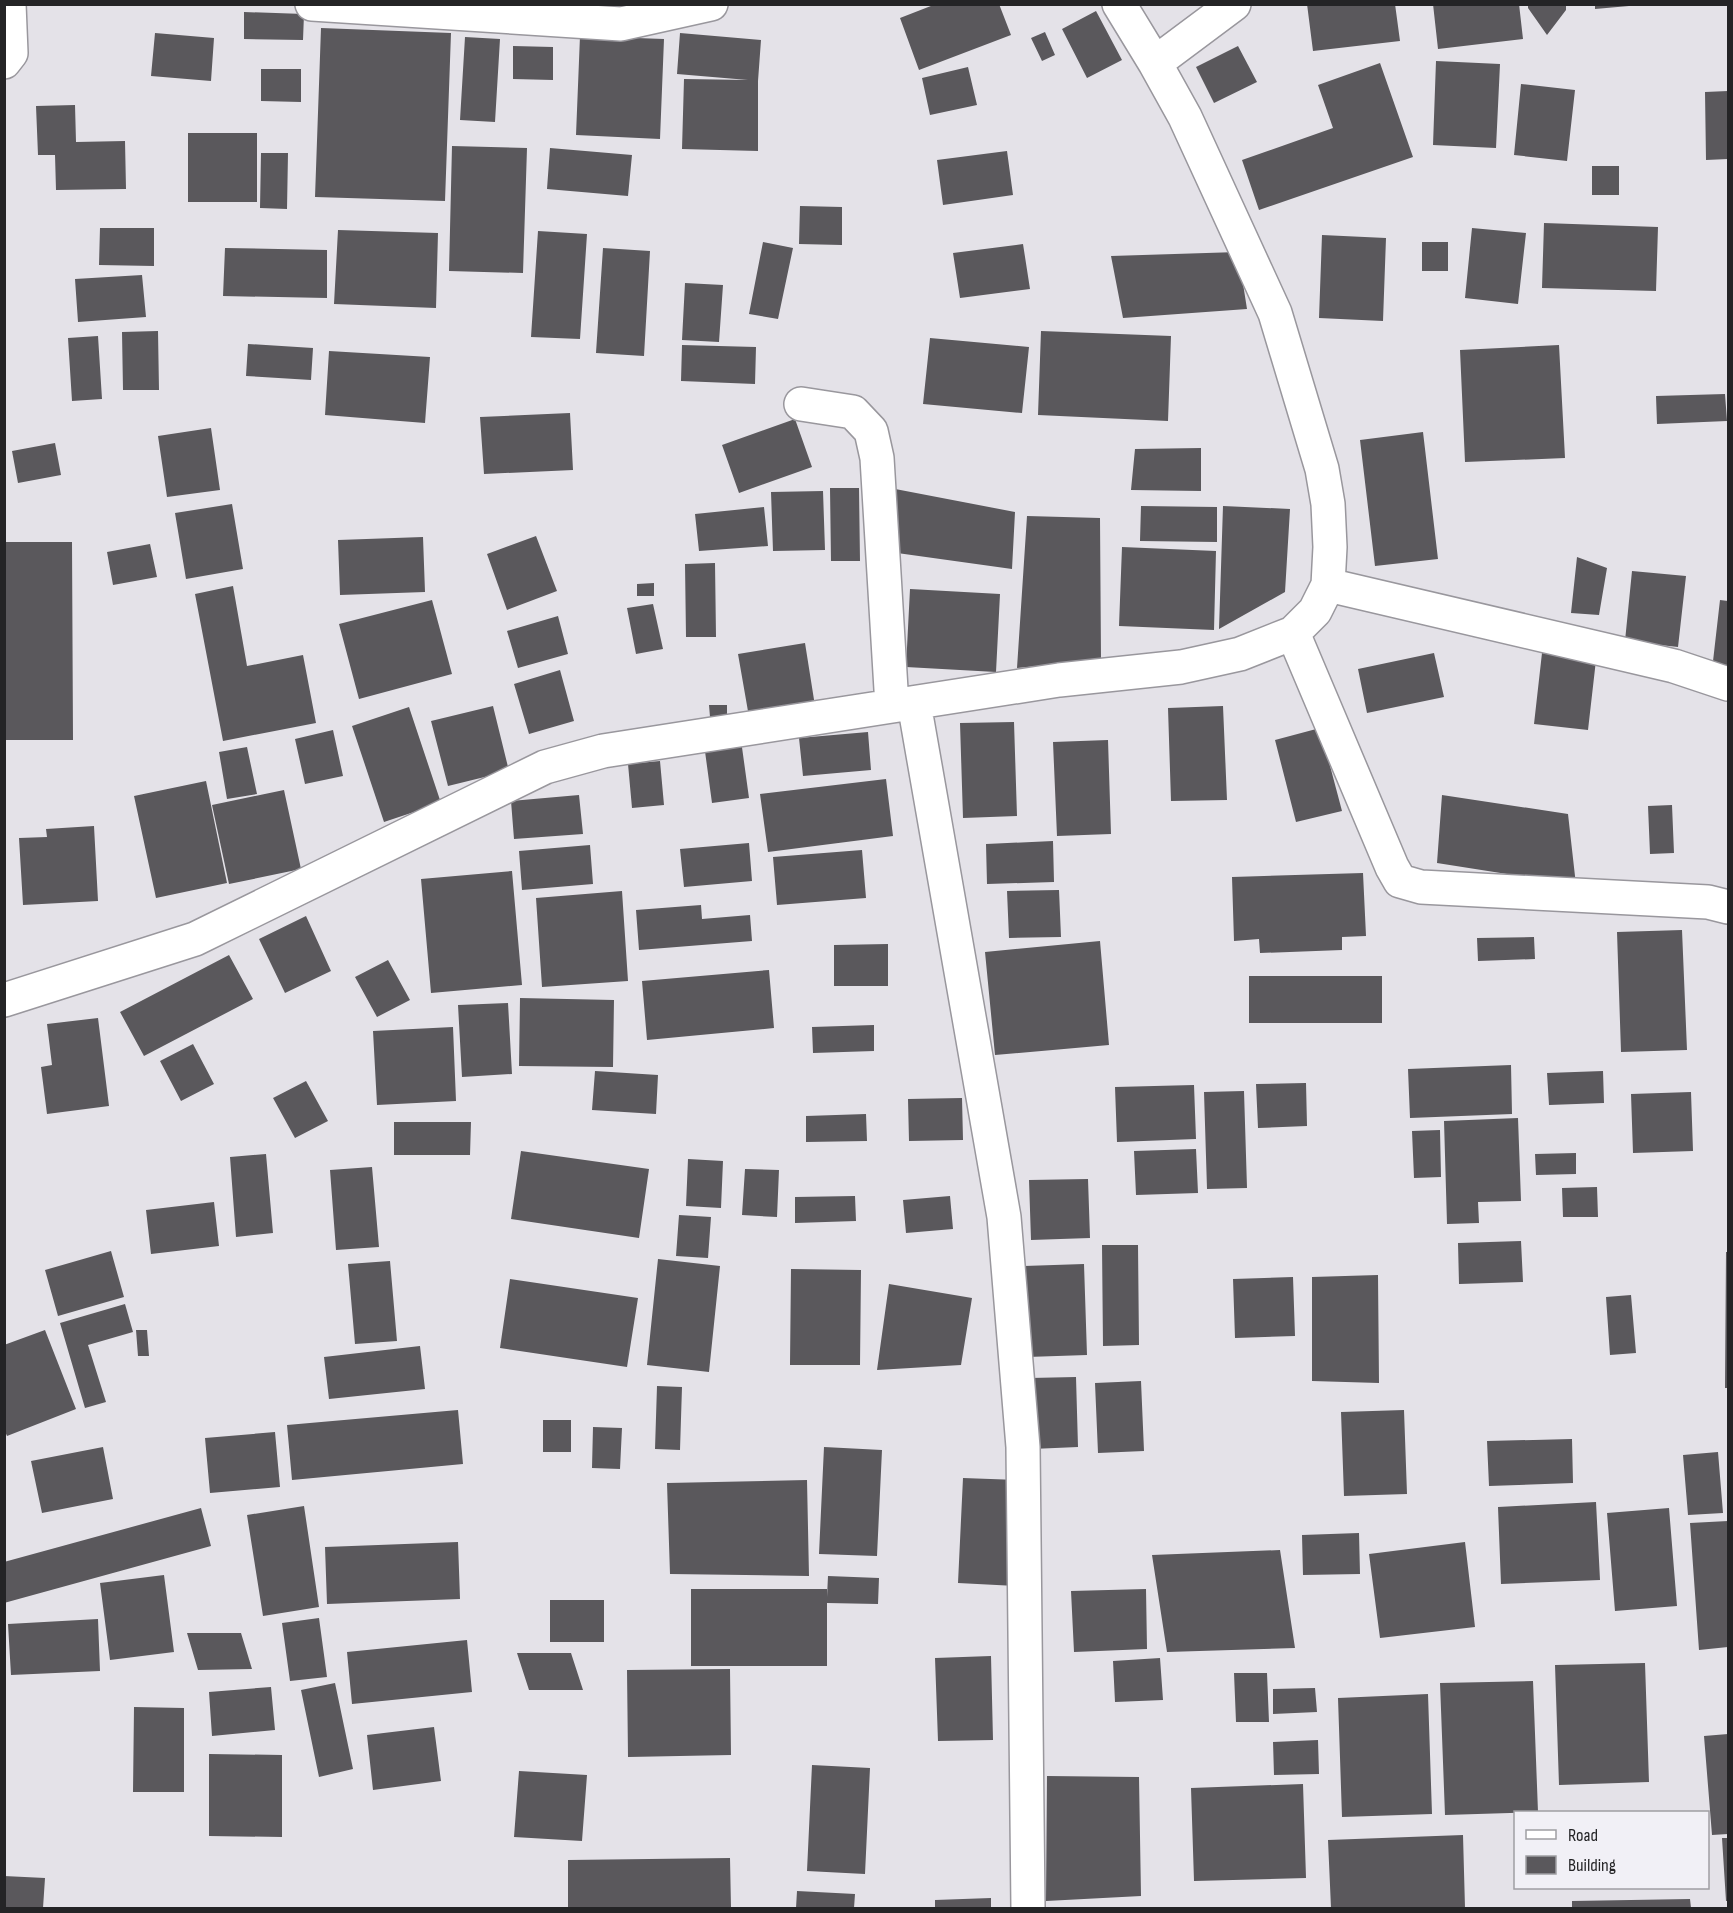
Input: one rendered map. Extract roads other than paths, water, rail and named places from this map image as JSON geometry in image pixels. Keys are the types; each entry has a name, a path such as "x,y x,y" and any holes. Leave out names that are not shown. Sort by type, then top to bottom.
{"street":[{"path":"4,62 10,53 9,4"},
{"path":"312,4 621,24 711,4"},
{"path":"4,1000 195,939 545,767 603,751 1059,680 1181,667 1240,654 1293,633 1315,611 1328,585 1330,546 1328,504 1322,469 1275,313 1185,117 1119,4"},
{"path":"1155,63 1234,4"},
{"path":"801,404 853,412 871,431 877,458 903,704 1004,1217 1023,1447 1028,1908"},
{"path":"1328,585 1674,666 1728,684"},
{"path":"1293,633 1400,881 1421,887 1708,902 1728,907"}]}
